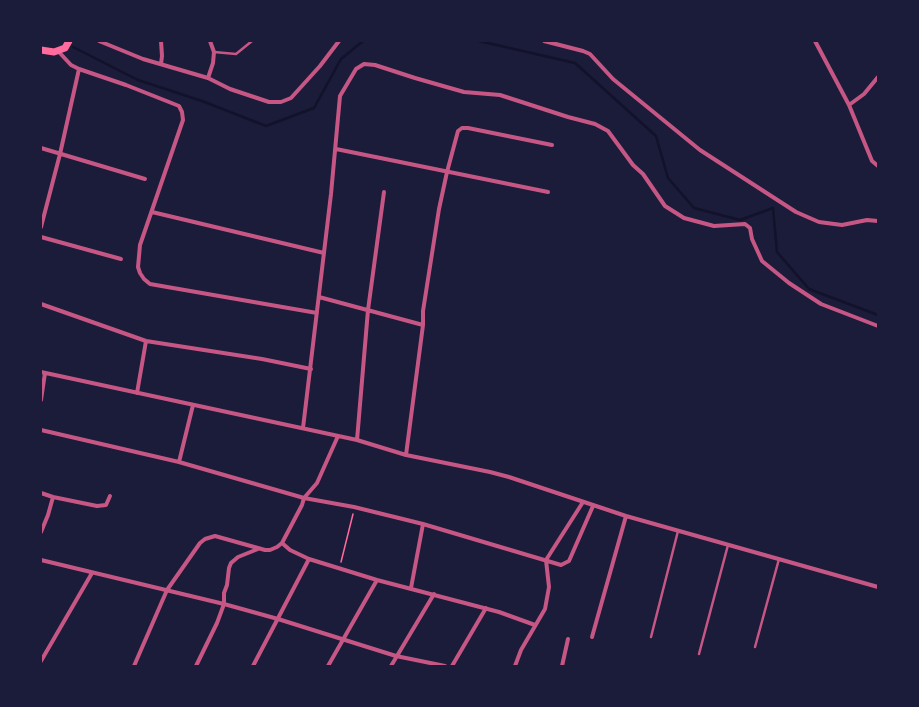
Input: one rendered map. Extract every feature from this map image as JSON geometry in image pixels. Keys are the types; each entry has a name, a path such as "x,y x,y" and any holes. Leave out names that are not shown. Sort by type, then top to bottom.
{"main road":[{"path":"41,50 54,52 61,49 70,41"}],"street":[{"path":"99,41 143,59 208,78 230,89 269,102 281,102 291,98 303,86 339,41"},
{"path":"161,41 161,64"},
{"path":"208,78 213,63 214,52 210,41"},
{"path":"544,41 584,51 590,54 613,79 700,150 796,212 819,222 842,225 867,220 878,221"},
{"path":"815,41 849,105 872,161 878,166"},
{"path":"61,49 71,65 143,91 154,97 179,106 182,112 183,120 140,245 138,267 144,279 150,284 317,313"},
{"path":"303,428 331,194 340,96 356,69 364,64 375,65 464,92 500,96 595,124 608,131 633,165 643,174 665,206 684,218 714,226 745,224 750,228 752,239 762,261 789,283 821,304 878,326"},
{"path":"41,227 60,154 79,69"},
{"path":"849,105 864,94 878,77"},
{"path":"406,455 423,325 423,311 440,204 458,131 462,128 552,145"},
{"path":"41,148 145,179"},
{"path":"336,148 548,192"},
{"path":"357,440 368,310 384,192"},
{"path":"152,212 324,253"},
{"path":"41,237 121,259"},
{"path":"319,297 423,325"},
{"path":"41,304 146,342 262,359 311,369"},
{"path":"136,393 146,342"},
{"path":"41,400 43,373 357,440 406,455 509,477 626,516 878,587"},
{"path":"179,462 193,405"},
{"path":"41,430 179,462 304,498 354,507 423,524 561,565 569,561 593,506"},
{"path":"134,666 167,590 200,543 205,539 215,536 259,549 270,550 277,547 282,543 302,505 304,498 317,483 338,436"},
{"path":"41,493 53,497 102,506 106,505 110,496"},
{"path":"41,532 53,497"},
{"path":"515,666 521,650 545,609 549,587 546,560 583,502"},
{"path":"592,637 626,516"},
{"path":"411,588 423,524"},
{"path":"282,543 290,550 308,558 377,580 486,608 535,625"},
{"path":"196,666 211,637 224,604 224,593 231,563 238,557 259,549"},
{"path":"253,666 308,558"},
{"path":"41,560 224,604 278,619 396,656 445,666"},
{"path":"41,661 92,573"},
{"path":"328,666 377,580"},
{"path":"391,666 434,594"},
{"path":"452,666 486,608"},
{"path":"562,666 568,640"}],"lane":[{"path":"214,52 236,54 252,41"},
{"path":"651,636 678,531"},
{"path":"699,654 728,545"},
{"path":"755,647 779,559"}],"path":[{"path":"339,568 354,507"}],"waterway":[{"path":"73,47 138,80 202,101 266,126 314,108 341,59 363,41"},
{"path":"479,41 575,63 656,136 668,178 694,208 740,220 773,208 777,252 809,289 878,315"}]}
